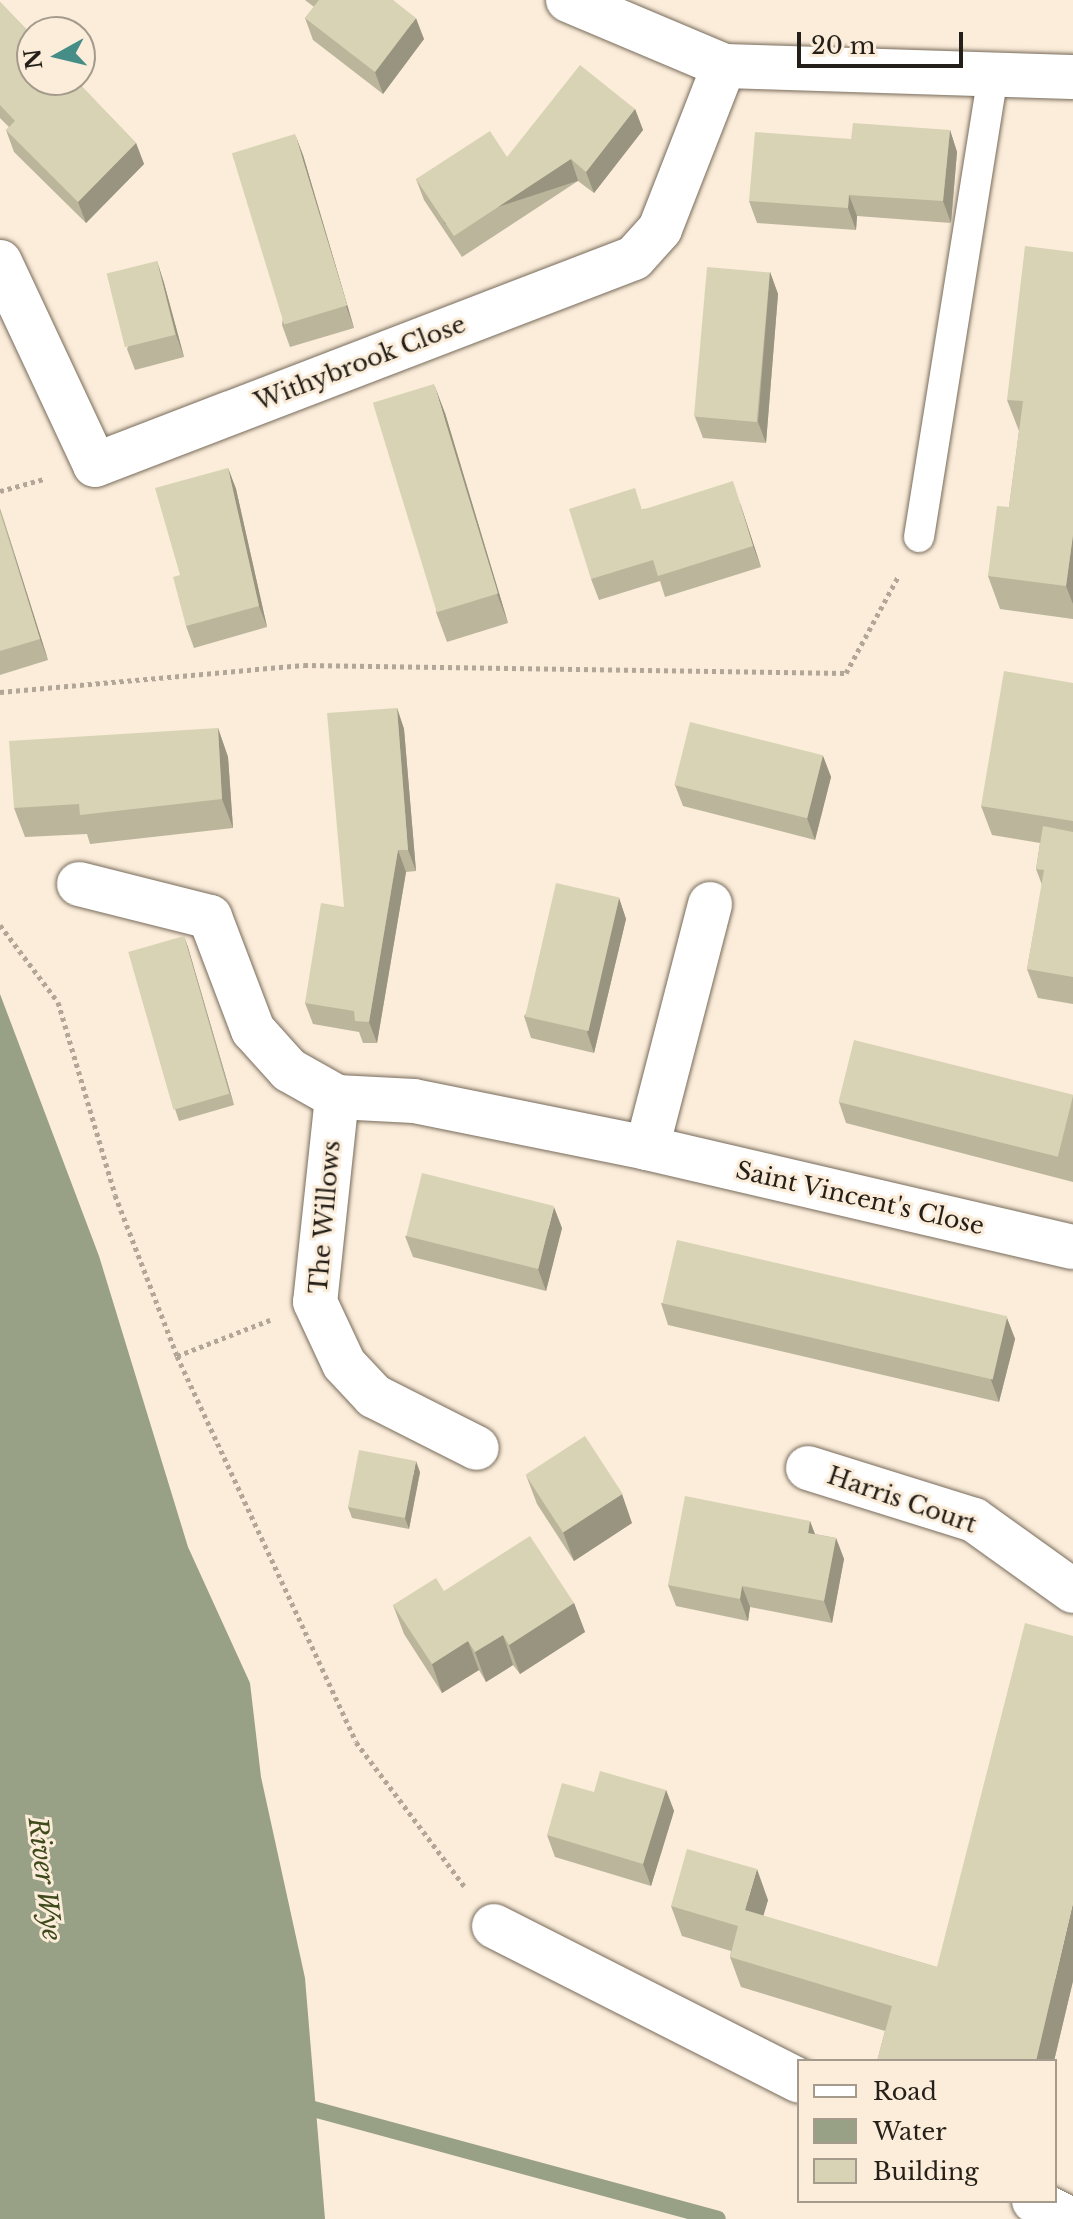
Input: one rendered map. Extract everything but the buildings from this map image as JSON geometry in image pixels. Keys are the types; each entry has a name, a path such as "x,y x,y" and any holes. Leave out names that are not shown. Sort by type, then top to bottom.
{"street":[{"path":"568,0 724,66 994,70 1073,77"},
{"name":"Withybrook Close","path":"0,262 95,465 634,258 660,229 724,66"},
{"name":"Saint Vincent's Close","path":"79,884 210,917 253,1030 289,1070 337,1097 414,1101 647,1148 1073,1247"},
{"path":"647,1148 710,904"},
{"name":"The Willows","path":"337,1097 315,1302 344,1364 374,1396 477,1448"},
{"name":"Harris Court","path":"808,1468 974,1520 1073,1591"},
{"path":"494,1926 797,2080"},
{"path":"1038,2203 1069,2219"}],"lane":[{"path":"919,537 994,70"}],"path":[{"path":"0,692 304,665 846,673 919,537"},
{"path":"0,925 58,1002 115,1195 177,1356 356,1742 494,1926"},
{"path":"177,1356 315,1302"}],"water":[{"name":"River Wye","path":"0,994 99,1256 188,1547 250,1683 261,1777 305,1978 325,2219 0,2219"}],"waterway":[{"path":"295,2104 718,2219"}]}
